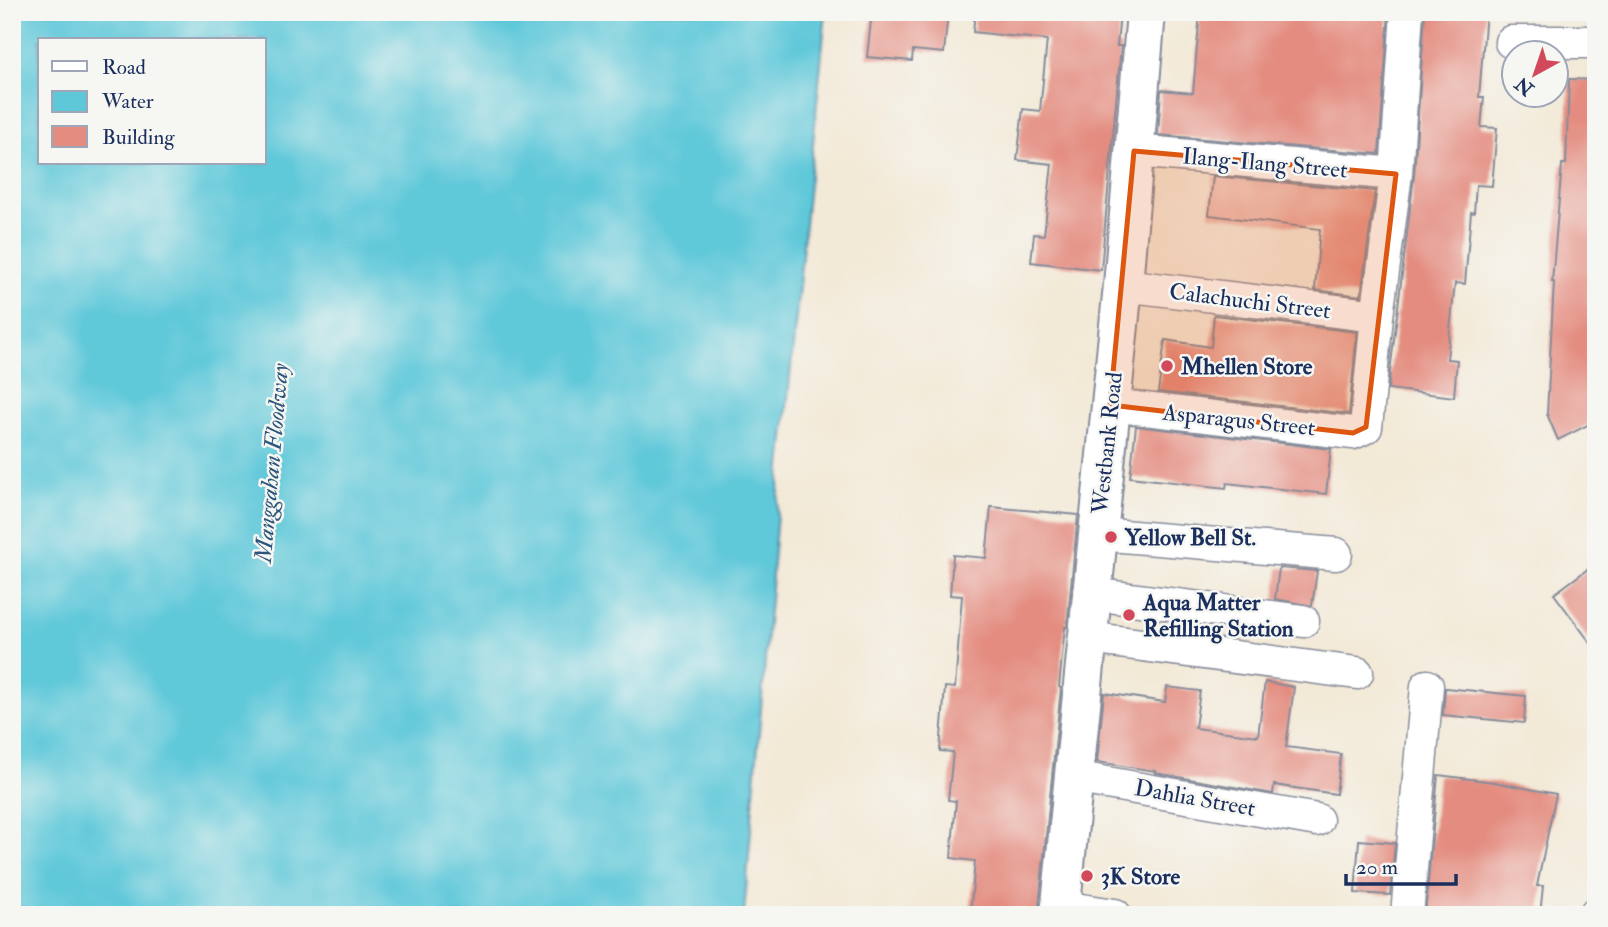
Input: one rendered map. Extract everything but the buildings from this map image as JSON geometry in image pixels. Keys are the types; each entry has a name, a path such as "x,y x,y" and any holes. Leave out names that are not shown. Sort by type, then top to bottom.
{"street":[{"name":"Westbank Road","path":"1060,911 1123,285 1146,12"},
{"path":"1377,316 1396,174 1407,12"},
{"path":"1570,42 1596,42"},
{"name":"Ilang-Ilang Street","path":"1134,151 1396,174"},
{"name":"Calachuchi Street","path":"1123,285 1377,316"},
{"name":"Asparagus Street","path":"1110,405 1353,433 1366,427 1377,316"},
{"path":"1098,534 1336,554"},
{"path":"1092,594 1303,621"},
{"path":"1088,638 1357,673"},
{"path":"1407,915 1427,686"},
{"name":"Dahlia Street","path":"1073,777 1317,820"},
{"path":"1060,911 1115,915"}],"highlighted area":[{"path":"1134,151 1396,174 1366,427 1353,433 1110,405"}],"water":[{"name":"Manggahan Floodway","path":"12,12 826,12 780,478 744,915 12,915"}],"place":[{"name":"Mhellen Store","path":"1167,366"},
{"name":"Yellow Bell St.","path":"1111,537"},
{"name":"Aqua Matter Refilling Station","path":"1129,615"},
{"name":"3K Store","path":"1087,876"}]}
